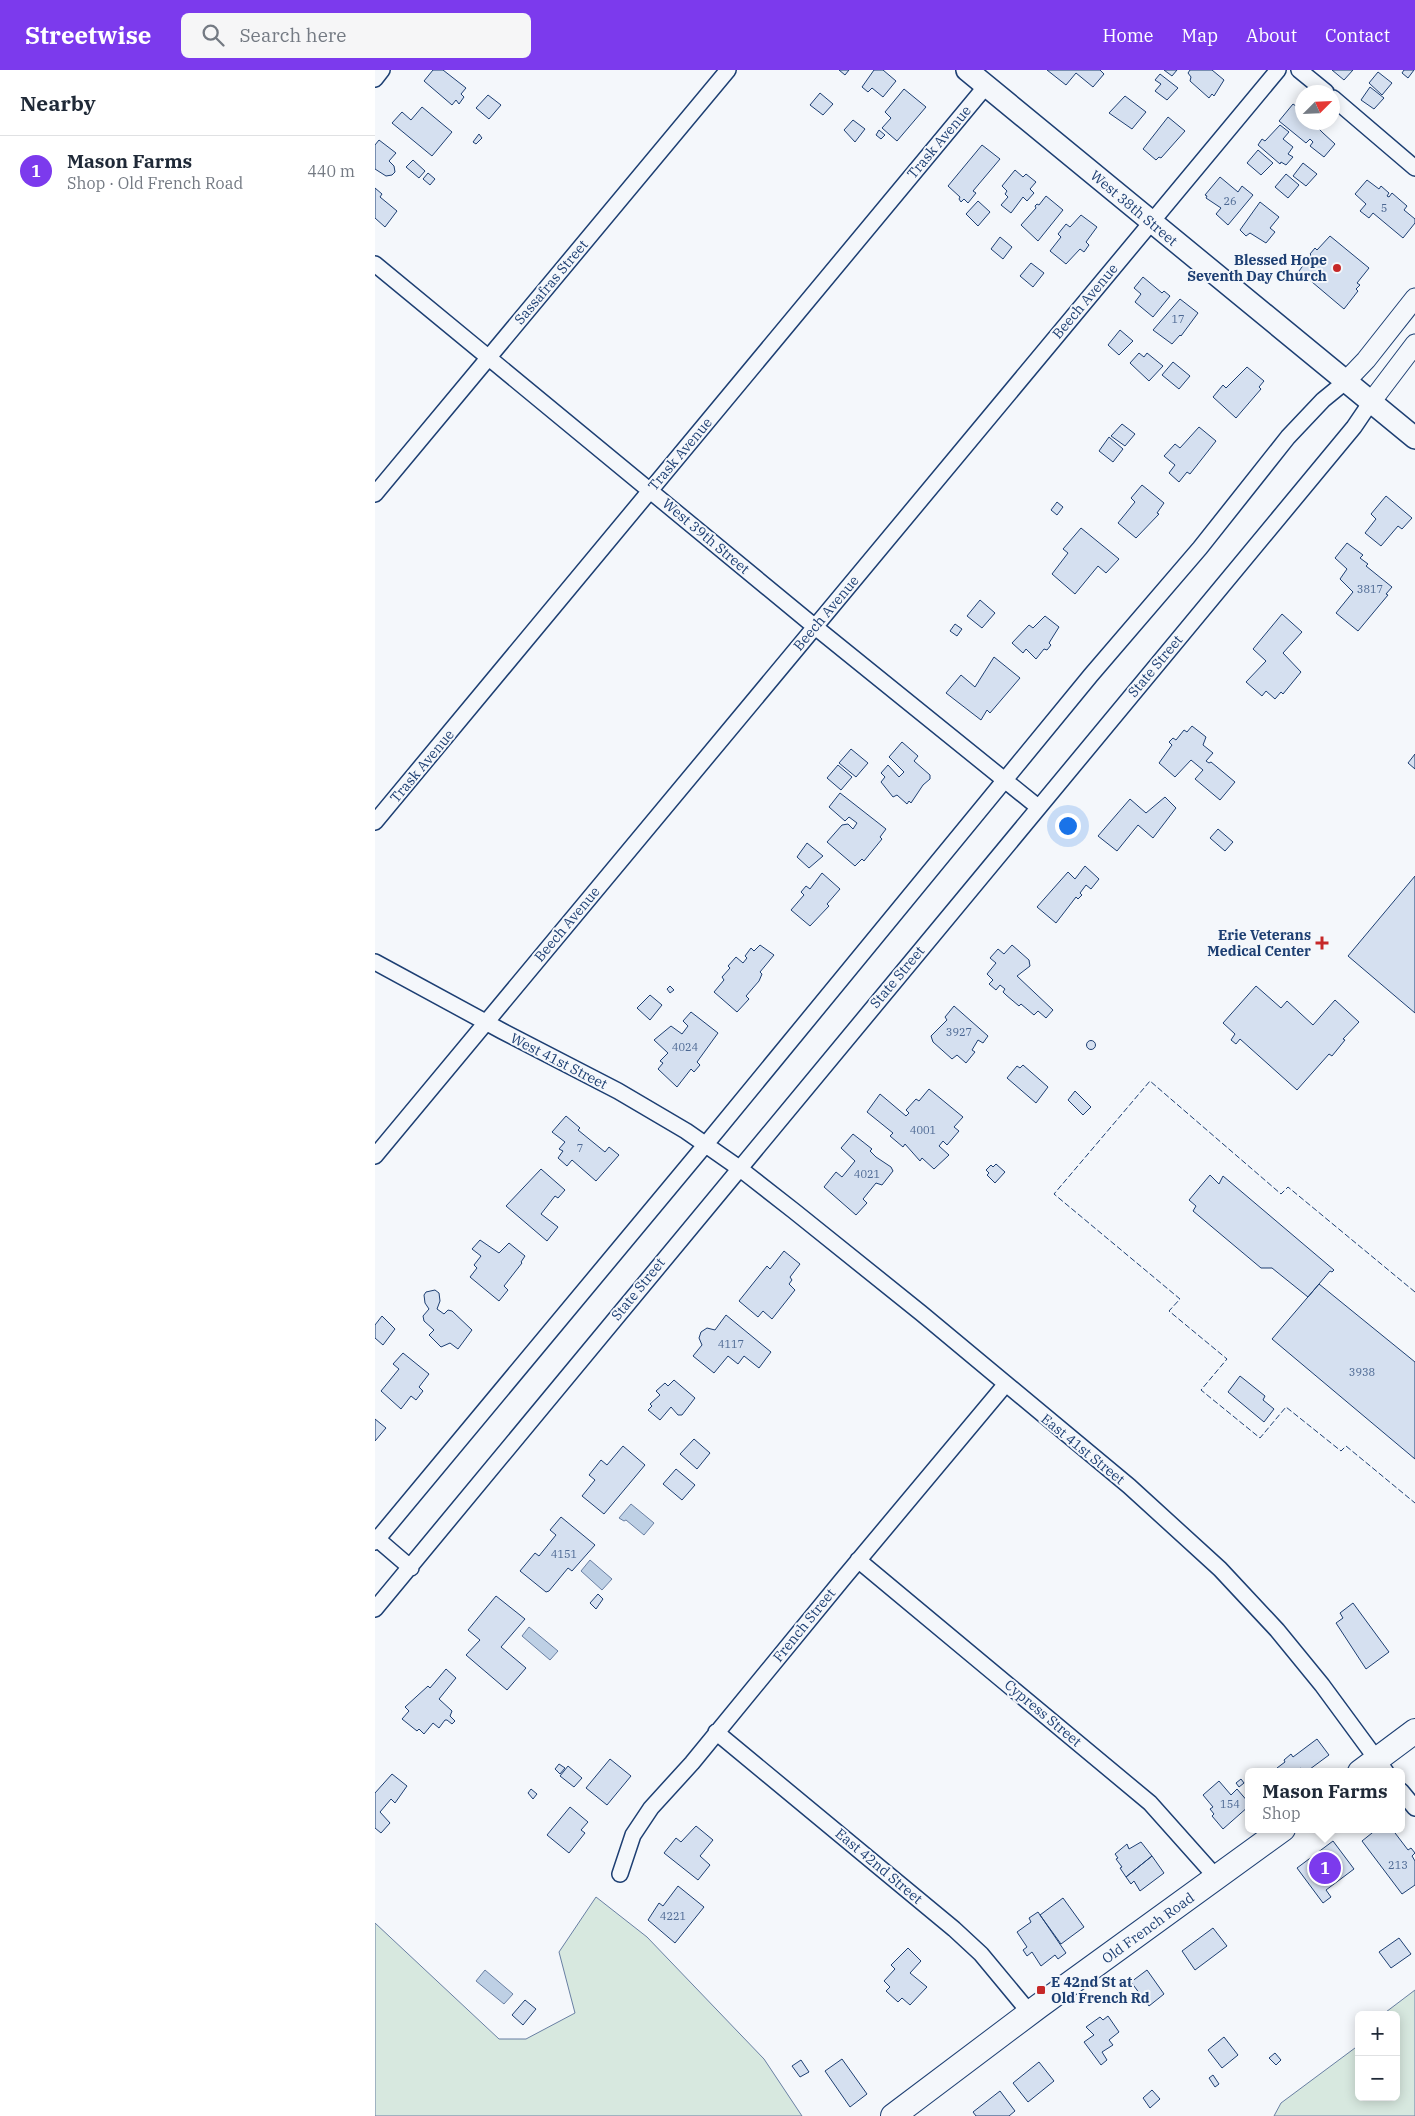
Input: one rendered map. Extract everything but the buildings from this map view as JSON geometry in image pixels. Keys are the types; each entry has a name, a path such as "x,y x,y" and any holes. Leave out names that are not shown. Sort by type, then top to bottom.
{"main road":[{"name":"West 38th Street","path":"967,70 1415,438"},
{"path":"1374,1768 1415,1731"},
{"name":"Old French Road","path":"893,2116 1030,2013 1277,1833"}],"street":[{"path":"375,79 382,70"},
{"name":"Sassafras Street","path":"375,494 728,70"},
{"name":"Beech Avenue","path":"375,1156 1278,70"},
{"path":"1299,70 1317,85"},
{"name":"Trask Avenue","path":"375,822 986,86"},
{"path":"1340,104 1415,168"},
{"name":"West 39th Street","path":"375,264 814,626 1038,807"},
{"path":"411,1568 376,1539 706,1144 1086,681 1200,548 1288,437 1323,400 1345,382 1366,360 1415,298"},
{"name":"State Street","path":"375,1608 411,1568 739,1168 1354,427 1415,344"},
{"name":"West 41st Street","path":"375,962 618,1091 706,1144 739,1168"},
{"name":"East 41st Street","path":"739,1168 921,1313 1005,1385 1129,1486 1220,1569 1277,1630 1317,1678 1374,1768"},
{"name":"French Street","path":"620,1874 633,1835 651,1808 1005,1385"},
{"name":"Cypress Street","path":"858,1560 1150,1803 1216,1877"},
{"name":"East 42nd Street","path":"716,1732 981,1954 1030,2013"},
{"path":"1405,1796 1415,1808"}],"shaded area":[{"path":"596,1897 647,1937 764,2059 802,2116 375,2116 375,1923 499,2039 526,2039 575,2013 559,1952"},
{"path":"1415,1990 1415,2116 1274,2116 1281,2103 1355,2048 1355,2101 1400,2101 1400,2011 1387,2011"}],"water":[{"path":"631,1504 654,1523 644,1535 626,1520 624,1521 619,1518"},
{"path":"590,1560 612,1579 602,1590 581,1571"},
{"path":"529,1627 558,1651 550,1660 522,1636"},
{"path":"485,1970 513,1994 504,2004 476,1981"}],"fence":[{"path":"1415,1292 1288,1187 1281,1194 1150,1081 1054,1194 1180,1299 1169,1311 1227,1359 1201,1390 1260,1438 1286,1407 1341,1451 1346,1446 1415,1503"}],"place":[{"name":"Blessed Hope Seventh Day Church","path":"1337,268"},
{"name":"Erie Veterans Medical Center","path":"1322,943"},
{"name":"Mason Farms","path":"1325,1868"},
{"name":"E 42nd St at Old French Rd","path":"1041,1990"}]}
